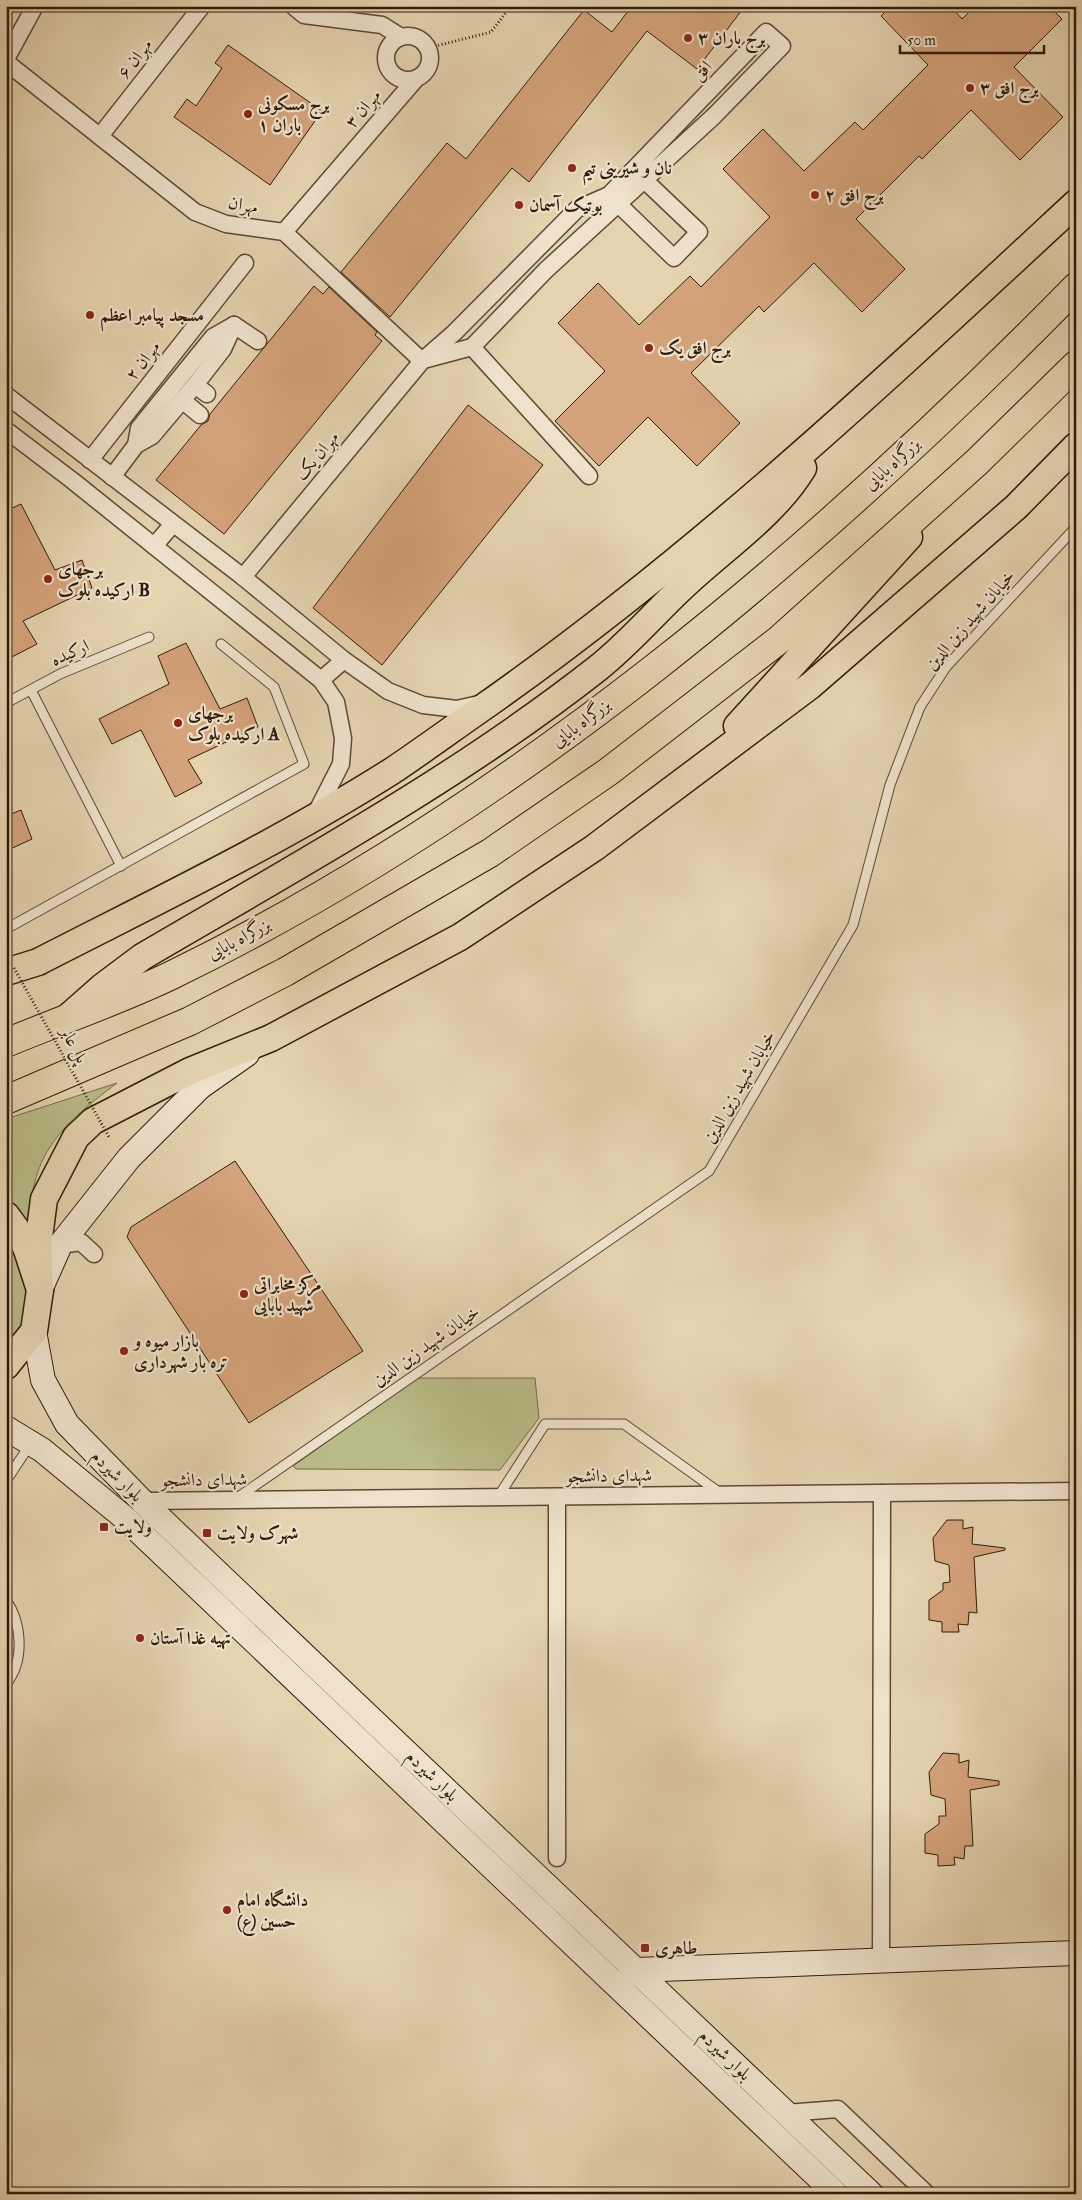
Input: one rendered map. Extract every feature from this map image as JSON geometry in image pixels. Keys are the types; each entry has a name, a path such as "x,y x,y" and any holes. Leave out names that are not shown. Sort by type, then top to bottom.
{"highway":[{"name":"بزرگراه بابایی","path":"6,1043 169,976 262,928 371,864 576,729 752,589 939,422 1076,287"},
{"path":"6,1100 190,1020 277,976 490,853 608,772 780,639 977,462 1076,365"}],"main road":[{"path":"10,970 38,962 313,819 394,769 542,667 673,564 820,439 1076,203"},
{"path":"68,1017 102,987 142,957 404,802 568,691 601,666 780,498 797,478 820,439"},
{"path":"6,1366 34,1332 40,1290 38,1245 44,1199 76,1137 92,1121 190,1071 271,1038 460,937 594,848 810,686 1016,507 1076,446"},
{"path":"696,771 977,462"},
{"path":"40,1290 60,1245 129,1158 200,1088 271,1038"},
{"path":"6,1216 23,1242 40,1290"},
{"name":"بلوار شیردم","path":"34,1332 42,1380 74,1422 142,1501 872,2194"},
{"path":"36,1446 56,1424 74,1422"},
{"name":"بلوار شیردم","path":"6,1428 36,1446 126,1519 836,2194"},
{"path":"618,1987 636,1970 1076,1953"}],"street":[{"path":"6,60 35,6"},
{"name":"مهران ۶","path":"100,136 202,6"},
{"path":"301,9 382,25 401,37 416,38 428,48 430,63 421,76 414,80 400,79 388,69 386,54 394,41 401,37"},
{"name":"افق","path":"472,347 613,200 639,175 714,116 782,46 766,32 700,102 639,175"},
{"name":"مهران","path":"6,60 195,212 226,224 284,232"},
{"name":"مهران ۳","path":"284,232 414,80"},
{"path":"700,102 714,116"},
{"path":"613,200 674,258 699,232 639,175"},
{"name":"افق","path":"422,361 454,333 577,209 613,200"},
{"path":"284,232 422,361 472,347 589,476"},
{"path":"529,257 546,270"},
{"name":"مهران ۲","path":"90,460 246,263"},
{"path":"112,477 136,445 152,436 223,349 234,325 258,341"},
{"name":"مهران یک","path":"243,577 422,361"},
{"path":"190,390 200,416"},
{"path":"6,395 243,577 344,660 388,691 423,705 457,709 493,701"},
{"path":"6,430 321,680 336,702 342,747 341,764 313,819"},
{"path":"154,546 173,524"},
{"path":"321,680 344,660"},
{"path":"60,1245 81,1242 94,1254"},
{"name":"شهدای دانشجو","path":"142,1501 1076,1491"},
{"path":"880,1961 882,1493"},
{"path":"557,1497 557,1858"},
{"path":"786,2113 838,2109 927,2194"}],"lane":[{"name":"خیابان شهید زین الدین","path":"235,1500 709,1171 852,925 890,785 920,707 946,667 1076,527"},
{"name":"ارکیده","path":"6,703 60,674 149,637"},
{"path":"6,929 304,764 274,687 221,644"},
{"path":"31,690 121,866"},
{"path":"498,1497 545,1424 624,1424 722,1495"},
{"path":"6,1481 36,1446"},
{"path":"6,1600 14,1611 19,1640 16,1662 6,1684"}],"path":[{"path":"428,48 491,32 511,6"},
{"name":"پل عابر","path":"10,970 109,1136"}],"green space":[{"path":"117,1083 77,1116 61,1132 49,1149 39,1168 33,1189 30,1213 30,1242 23,1222 6,1201 6,1119"},
{"path":"6,1230 23,1260 28,1287 23,1324 19,1335 6,1354"},
{"path":"417,1378 535,1378 539,1418 500,1470 296,1469 293,1466"}],"building":[{"path":"632,6 745,6 697,69 647,31 529,182 512,168 390,317 341,272 447,143 466,159 584,10 612,32"},
{"path":"891,6 950,6 962,19 975,6 1049,6 1062,19 1014,67 1063,117 1020,160 971,110 922,159 919,156 856,219 905,269 862,312 814,263 764,312 759,306 691,373 740,423 697,466 648,417 599,466 555,421 605,371 558,323 598,283 639,325 690,276 701,287 770,217 723,169 763,129 804,171 855,122 863,130 928,65 881,16"},
{"name":"برج مسکونی باران ۱","path":"228,45 322,111 270,185 174,117 187,99 196,106 222,68 215,63"},
{"path":"314,286 323,294 329,287 377,332 375,335 382,341 224,534 156,480 201,425 208,421 210,414"},
{"path":"468,405 543,465 382,665 313,608"},
{"name":"برجهای ارکیده بلوک B","path":"21,504 55,570 82,560 92,588 23,621 37,644 6,660 6,511"},
{"name":"برجهای ارکیده بلوک A","path":"186,643 220,709 247,698 258,727 188,760 202,783 175,797 141,730 112,744 99,719 169,684 158,656"},
{"path":"21,810 32,839 6,851 6,816"},
{"name":"مرکز مخابراتی شهید بابایی","path":"235,1161 363,1351 249,1423 127,1237 131,1227"},
{"path":"947,1520 963,1520 963,1529 973,1527 972,1544 1005,1548 1005,1550 974,1557 977,1613 969,1612 968,1625 958,1624 959,1632 942,1632 942,1622 929,1620 929,1600 943,1590 943,1583 950,1582 949,1565 935,1561 933,1538"},
{"path":"943,1753 959,1754 959,1763 969,1760 968,1777 999,1781 999,1785 970,1790 973,1846 965,1846 964,1859 954,1857 955,1865 938,1866 938,1855 925,1853 925,1834 939,1824 939,1816 946,1816 945,1799 931,1795 929,1772"}],"place":[{"name":"برج باران ۳","path":"688,38"},
{"name":"برج افق ۳","path":"970,88"},
{"name":"برج مسکونی باران ۱","path":"248,114"},
{"name":"نان و شیرینی تیم","path":"572,168"},
{"name":"برج افق ۲","path":"815,195"},
{"name":"بوتیک آسمان","path":"519,205"},
{"name":"مسجد پیامبر اعظم","path":"90,315"},
{"name":"برج افق یک","path":"649,348"},
{"name":"برجهای ارکیده بلوک B","path":"48,579"},
{"name":"برجهای ارکیده بلوک A","path":"178,723"},
{"name":"مرکز مخابراتی شهید بابایی","path":"244,1294"},
{"name":"بازار میوه و تره بار شهرداری","path":"124,1351"},
{"name":"ولایت","path":"104,1527"},
{"name":"شهرک ولایت","path":"207,1533"},
{"name":"تهیه غذا آستان","path":"140,1638"},
{"name":"دانشگاه امام حسین (ع)","path":"227,1910"},
{"name":"طاهری","path":"645,1948"}]}
